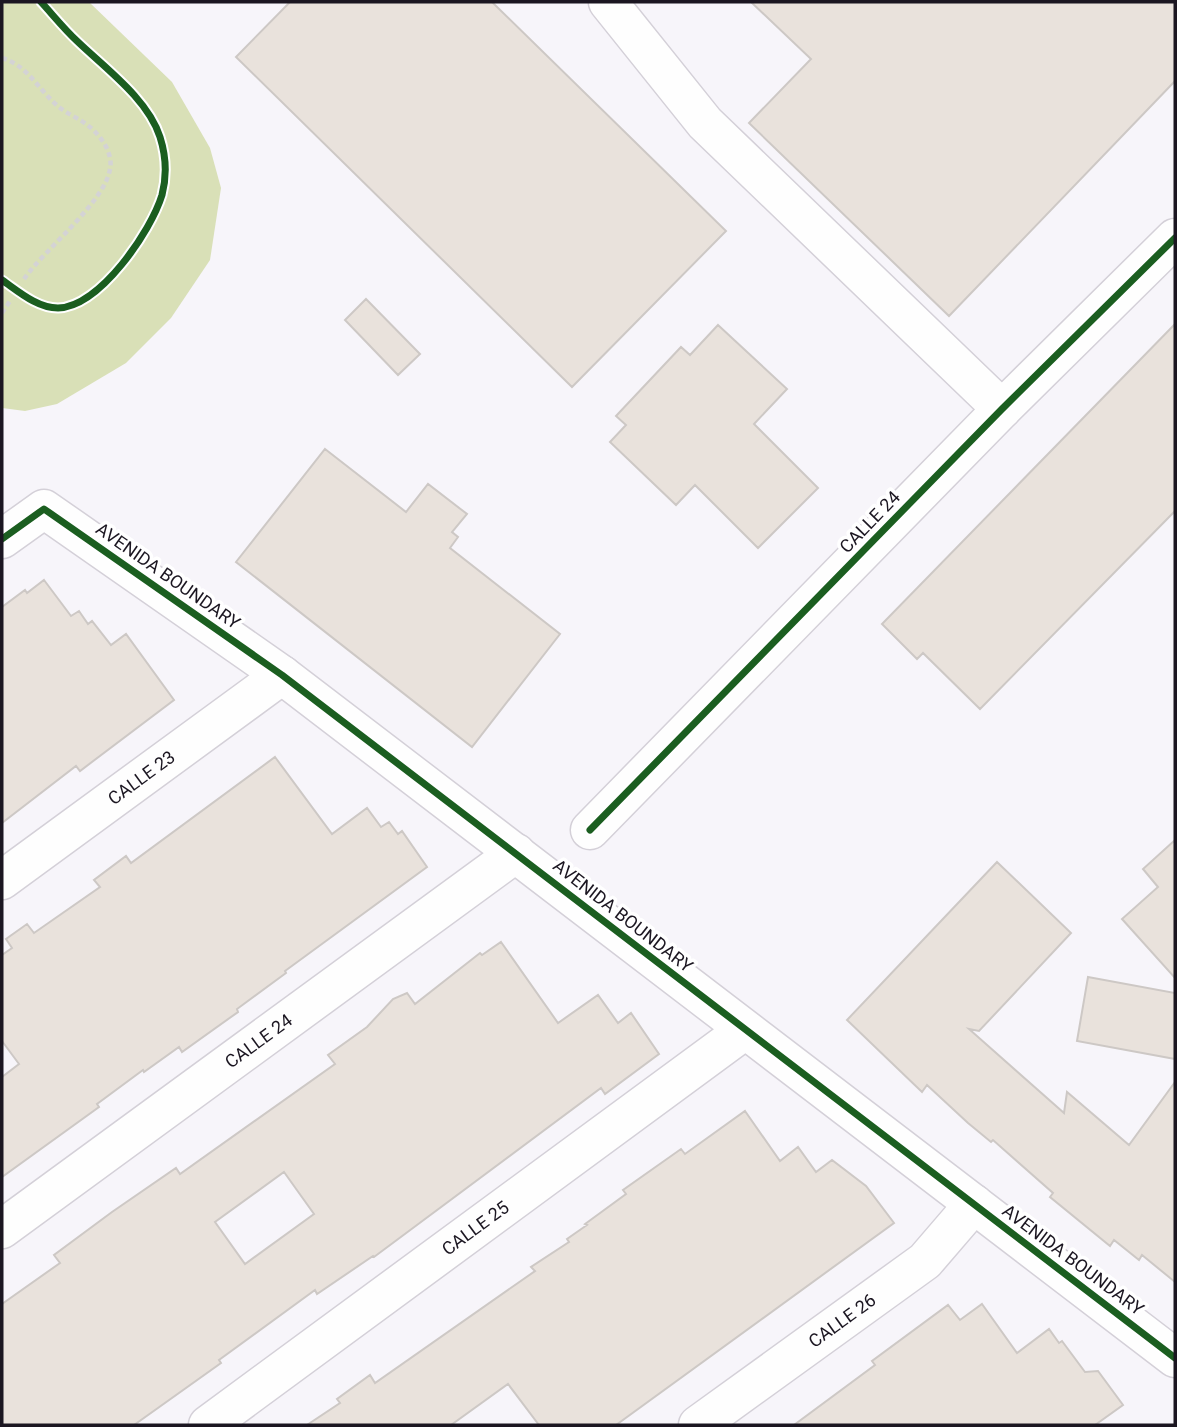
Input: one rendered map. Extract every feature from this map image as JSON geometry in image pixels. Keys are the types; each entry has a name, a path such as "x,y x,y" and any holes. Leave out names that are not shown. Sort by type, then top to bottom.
{"street":[{"path":"608,2 705,123 1002,409"},
{"name":"CALLE 24","path":"590,830 1002,409 1175,238"},
{"name":"AVENIDA BOUNDARY","path":"2,539 44,509 282,675 1175,1358"},
{"name":"CALLE 23","path":"2,880 282,675"},
{"name":"CALLE 24","path":"2,1229 516,853"},
{"name":"CALLE 25","path":"208,1425 745,1030"},
{"name":"CALLE 26","path":"698,1425 925,1261 974,1204"}],"path":[{"path":"2,58 23,69 52,101 95,131 107,148 111,166 105,184 92,203 24,279"},
{"path":"2,313 10,301"}],"green space":[{"path":"2,2 89,2 172,82 210,148 221,188 210,260 171,318 126,363 57,404 25,411 2,408"}],"building":[{"path":"290,2 492,2 726,231 572,387 236,57"},
{"path":"751,2 1175,2 1175,81 949,316 749,123 811,59"},
{"path":"366,299 420,354 398,375 345,320"},
{"path":"1175,324 1175,511 980,709 923,653 917,659 882,624"},
{"path":"718,325 787,389 754,424 818,488 758,548 695,485 676,505 610,442 626,425 616,416 681,347 690,355"},
{"path":"325,449 406,512 428,484 467,514 452,532 458,537 450,548 560,634 472,747 236,562"},
{"path":"44,580 71,616 79,611 88,624 92,621 111,645 126,634 174,700 80,771 76,766 2,823 2,607"},
{"path":"275,757 332,834 367,808 381,827 389,822 398,834 402,831 427,867 285,971 286,973 237,1009 238,1012 182,1052 179,1047 144,1072 143,1070 97,1104 99,1107 2,1177 2,1077 19,1064 2,1041 2,955 12,948 6,939 27,924 34,933 100,887 94,880 126,856 131,863"},
{"path":"1175,840 1175,978 1122,919 1158,887 1143,869"},
{"path":"997,862 1071,933 979,1031 969,1029 1064,1113 1067,1092 1129,1145 1175,1082 1175,1282 1142,1255 1139,1260 1114,1240 1110,1246 1050,1197 1053,1193 993,1140 991,1142 968,1123 927,1085 922,1092 847,1020"},
{"path":"501,942 558,1023 598,995 618,1023 631,1013 659,1054 605,1094 601,1088 374,1257 317,1294 315,1290 219,1360 221,1363 134,1425 2,1425 2,1304 60,1263 54,1255 112,1212 176,1168 180,1174 335,1064 328,1055 367,1027 393,999 407,993 415,1004 480,953 482,955","holes":["284,1172 314,1214 245,1264 215,1222"]},
{"path":"1088,977 1175,993 1175,1059 1077,1041"},
{"path":"745,1111 780,1161 798,1147 816,1172 832,1160 866,1186 894,1223 616,1425 539,1425 508,1384 451,1425 307,1425 340,1403 337,1399 370,1375 375,1383 535,1271 531,1267 569,1242 567,1239 626,1194 623,1190 681,1149 685,1154"},
{"path":"982,1304 1017,1353 1049,1329 1059,1343 1062,1341 1085,1372 1098,1371 1123,1405 1095,1425 794,1425 875,1365 872,1361 948,1305 960,1320"}],"cycle path":[{"path":"2,280 28,298 50,307 74,304 90,295 122,265 147,228 162,195 165,181 162,144 146,110 41,2"},
{"path":"590,830 1002,409 1175,238"},
{"path":"2,539 44,509 282,675 1175,1358"}]}
